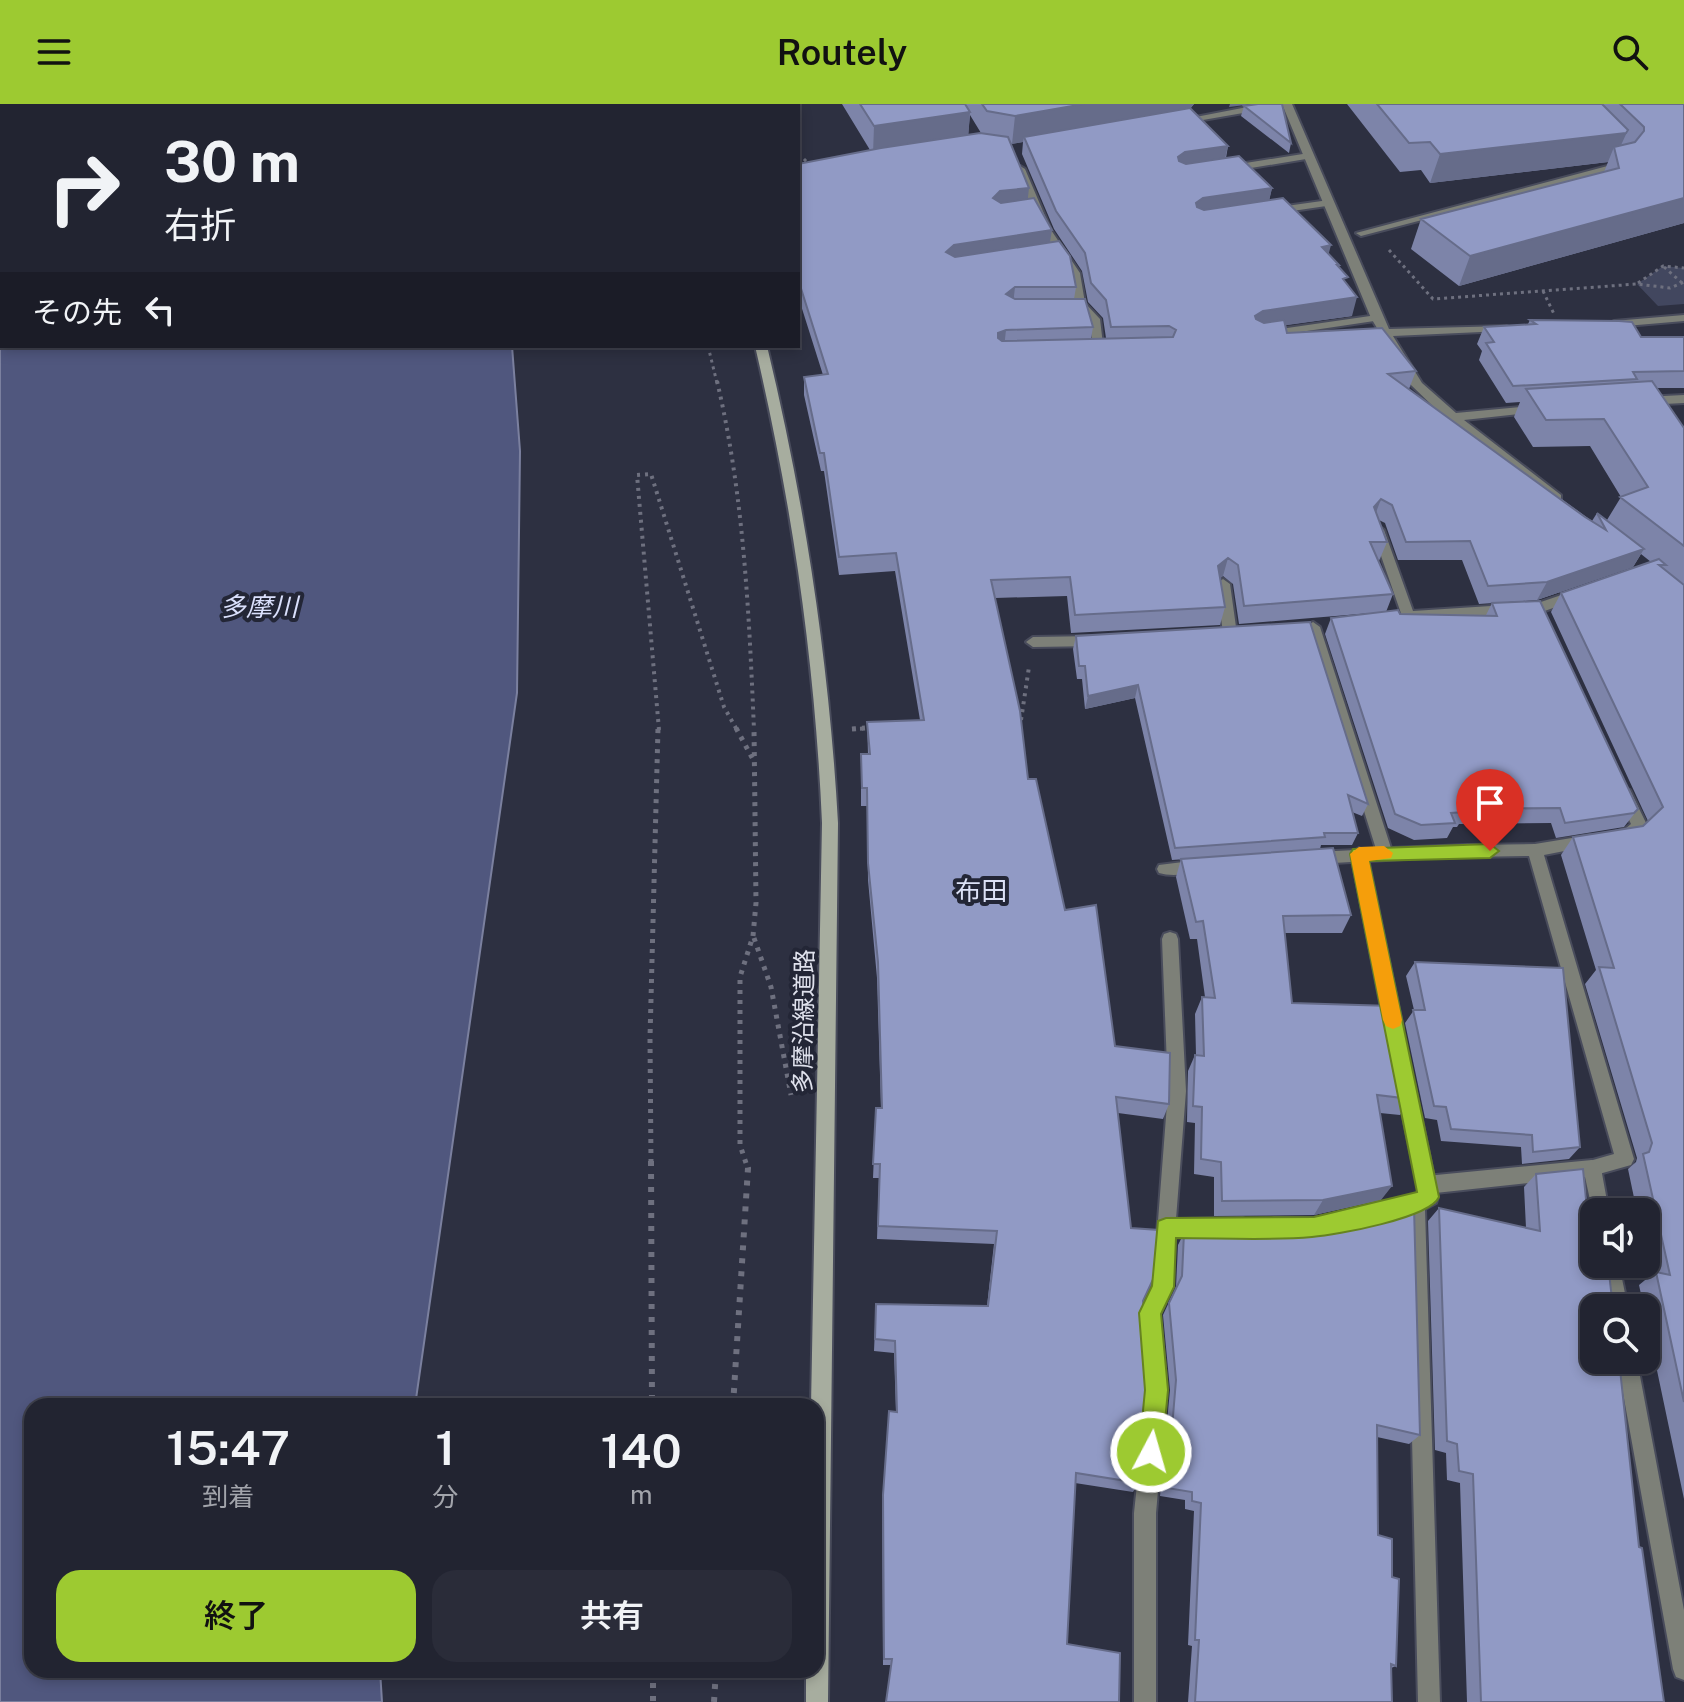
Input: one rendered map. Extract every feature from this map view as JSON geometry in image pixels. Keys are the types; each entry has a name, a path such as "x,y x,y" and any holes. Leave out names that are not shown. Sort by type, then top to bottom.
{"street":[{"path":"1161,124 1280,104"},
{"path":"1287,104 1377,318 1417,385 1564,503"},
{"path":"1361,233 1618,166 1624,158 1614,147"},
{"path":"1014,156 1037,210 1075,273 1080,304 1094,319 1101,352"},
{"path":"1210,171 1309,156"},
{"path":"1257,213 1329,203"},
{"path":"1025,212 1037,210"},
{"path":"1045,255 1061,252"},
{"path":"1072,311 1086,311"},
{"path":"1259,335 1377,318"},
{"path":"1605,325 1684,318"},
{"path":"1384,333 1511,328"},
{"name":"多摩沿線道路","path":"761,348 806,562 826,730 830,823 822,1398"},
{"path":"1634,402 1669,405 1684,399"},
{"path":"1456,417 1554,407"},
{"path":"1376,524 1402,616 1542,615 1593,589"},
{"path":"1223,584 1223,632 1258,630"},
{"path":"1313,627 1385,853"},
{"path":"1033,642 1112,640"},
{"path":"1298,860 1359,854 1535,850 1629,835 1639,825 1619,781"},
{"path":"1426,1185 1592,1168 1625,1159 1535,850"},
{"path":"1166,1228 1314,1227 1416,1205 1429,1197 1359,854"},
{"path":"1165,869 1209,866"},
{"path":"1145,1702 1145,1513 1157,1390 1150,1313 1163,1287 1177,1091 1170,939"},
{"path":"1592,1168 1597,1198"},
{"path":"1416,1205 1429,1702"},
{"path":"1630,1374 1684,1669"},
{"name":"多摩沿線道路","path":"817,1678 817,1702"}],"path":[{"path":"800,155 814,169"},
{"path":"1361,233 1383,243 1433,299 1637,284 1670,288 1682,282 1663,266"},
{"path":"1637,284 1663,266 1684,268"},
{"path":"1543,291 1554,314"},
{"path":"708,348 727,424 748,582 755,763 756,903 753,936 740,977 740,1145 748,1168 734,1398"},
{"path":"652,1398 650,1038 660,747 637,475 651,474 724,707 755,763"},
{"path":"1020,724 1033,642"},
{"path":"826,730 886,728"},
{"path":"753,936 771,987 793,1109 826,1148"},
{"path":"653,1678 653,1702"},
{"path":"714,1702 716,1678"}],"shaded area":[{"path":"1663,266 1684,268 1684,304 1658,306 1637,284"}],"water":[{"name":"多摩川","path":"0,348 512,348 520,451 517,693 416,1398 24,1398 24,1678 380,1678 382,1702 0,1702"}],"building":[{"path":"860,104 965,104 970,112 874,126"},
{"path":"982,104 1084,104 1015,116 987,111"},
{"path":"1282,104 1291,143 1244,106"},
{"path":"1377,104 1602,104 1628,130 1626,133 1440,154 1430,142 1409,143"},
{"path":"1620,104 1684,104 1684,198 1470,256 1421,219 1619,168 1614,147 1635,142 1644,131 1644,127"},
{"path":"1190,108 1228,146 1185,152 1178,157 1179,161 1186,164 1239,156 1272,188 1203,198 1196,203 1197,207 1204,210 1283,198 1331,245 1322,247 1348,277 1343,279 1357,297 1263,311 1255,316 1256,319 1264,323 1284,320 1287,333 1382,328 1416,371 1388,374 1585,517 1606,530 1597,513 1644,549 1547,582 1488,586 1470,541 1406,542 1392,505 1381,499 1374,507 1387,542 1370,542 1393,594 1244,606 1238,565 1228,558 1218,566 1225,607 1075,615 1070,577 991,580 1020,711 1028,779 1036,779 1065,910 1096,905 1115,1046 1170,1053 1169,1104 1116,1097 1131,1228 1159,1230 1156,1273 1143,1301 1150,1379 1139,1483 1076,1473 1067,1644 1120,1653 1119,1702 886,1702 892,1659 884,1659 883,1495 889,1411 897,1412 895,1341 875,1339 876,1304 988,1306 997,1231 878,1226 880,1164 873,1164 876,1108 882,1108 878,962 868,863 867,788 862,788 861,754 870,754 867,722 924,720 896,553 839,557 824,453 820,453 804,377 828,374 800,285 800,164 980,133 1008,137 1029,188 1000,191 993,198 1001,203 1034,198 1052,230 954,245 946,252 955,257 1059,241 1070,256 1076,287 1015,287 1006,294 1015,299 1085,299 1093,327 1006,330 998,333 998,338 1002,341 1173,337 1176,330 1169,326 1111,327 1106,300 1091,283 1085,253 1056,211 1024,137"},
{"path":"1530,320 1632,322 1641,337 1684,337 1684,371 1633,372 1637,379 1513,386 1486,343 1494,342 1484,327 1536,324"},
{"path":"1652,381 1684,428 1684,546 1620,497 1648,487 1604,419 1546,420 1526,389"},
{"path":"1659,559 1666,565 1659,565 1684,585 1684,1402 1657,1278 1660,1273 1670,1275 1660,1230 1660,1198 1653,1198 1643,1154 1649,1152 1652,1143 1599,967 1614,968 1573,837 1643,826 1663,807 1561,593"},
{"path":"1540,601 1638,809 1634,813 1565,823 1560,808 1464,809 1465,812 1451,813 1455,823 1421,825 1395,814 1331,618 1398,610 1400,614 1497,616 1492,603"},
{"path":"1310,622 1368,804 1348,795 1358,833 1324,833 1325,837 1175,848 1138,685 1088,696 1085,666 1079,666 1076,636"},
{"path":"1333,848 1351,915 1283,916 1292,1003 1392,1006 1411,1099 1377,1095 1392,1186 1323,1200 1222,1201 1221,1162 1201,1159 1202,1107 1193,1106 1195,1055 1204,1056 1202,997 1215,998 1203,921 1196,922 1181,859"},
{"path":"1415,962 1563,968 1580,1147 1533,1152 1532,1135 1451,1129 1446,1107 1434,1106 1413,1010 1425,1010"},
{"path":"1583,1169 1586,1198 1580,1198 1580,1278 1610,1278 1611,1294 1580,1294 1580,1374 1620,1374 1639,1547 1642,1548 1664,1702 1481,1702 1473,1474 1459,1471 1457,1444 1447,1441 1439,1208 1540,1231 1536,1174"},
{"path":"1414,1207 1420,1435 1377,1425 1378,1535 1392,1539 1392,1577 1399,1579 1396,1666 1391,1664 1392,1702 1195,1702 1201,1503 1192,1501 1192,1492 1167,1488 1176,1380 1169,1303 1182,1276 1184,1233 1221,1236 1221,1227 1323,1227"}],"slow traffic":[{"path":"1384,853 1359,854 1393,1020"}],"district":[{"name":"布田","path":"981,890"}],"route":[{"path":"1151,1452 1157,1390 1150,1313 1163,1287 1166,1228 1314,1227 1416,1205 1429,1197 1359,854 1490,851"}]}
